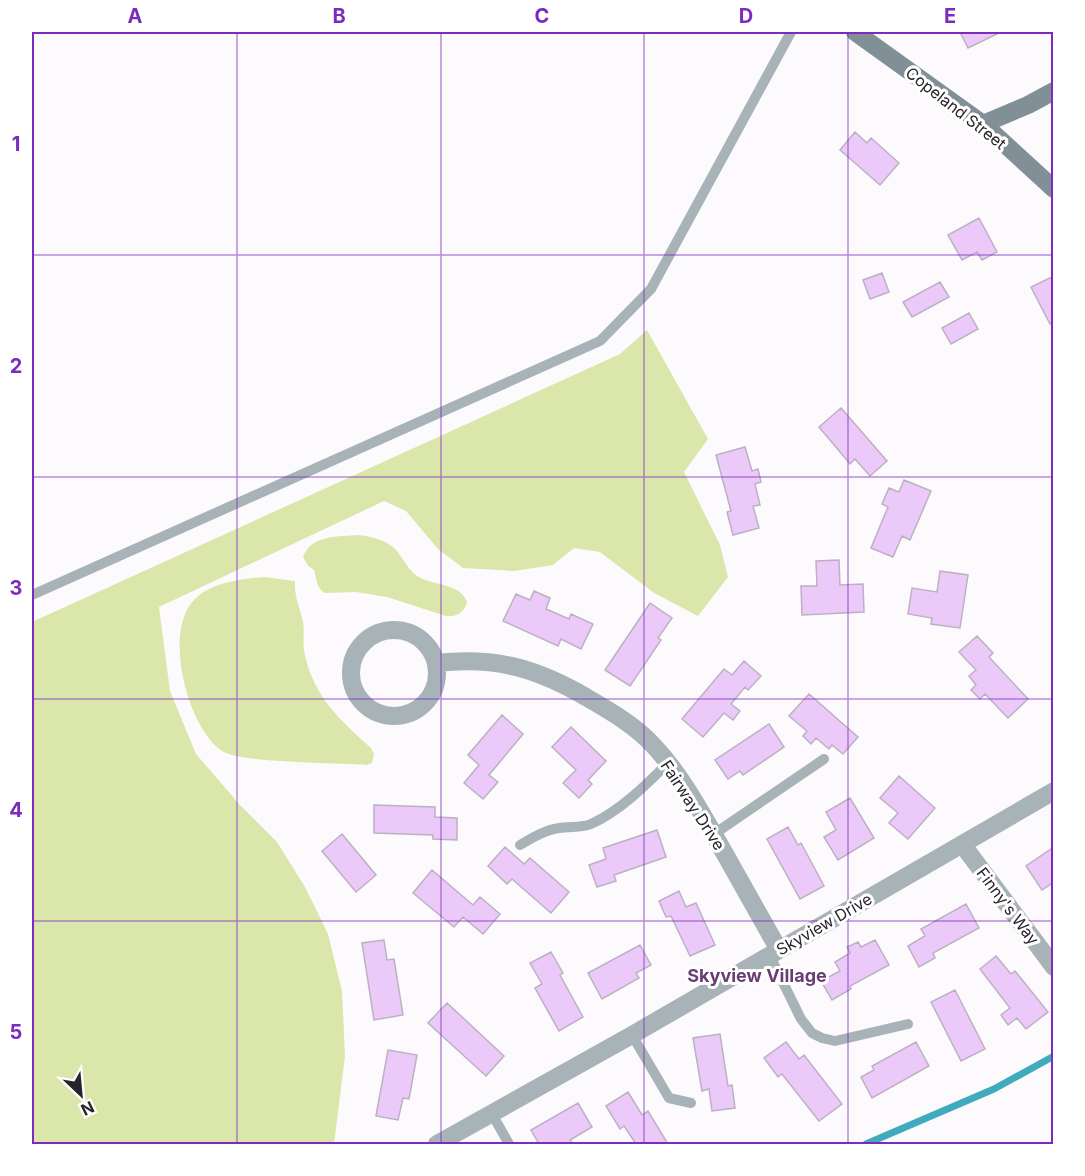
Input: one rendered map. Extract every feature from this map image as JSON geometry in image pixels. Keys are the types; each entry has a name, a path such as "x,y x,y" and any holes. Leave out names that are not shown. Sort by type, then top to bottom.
{"street":[{"name":"Copeland Street","path":"855,32 983,124 1053,189"},
{"path":"983,124 1028,105 1053,91"},
{"path":"385,631 404,631 413,635 427,647 436,663 437,672 433,690 423,705 407,714 389,716 372,710 358,698 352,681 351,672 355,654 368,639 385,631"},
{"name":"Fairway Drive","path":"436,663 465,660 493,661 523,668 568,687 613,712 647,739 668,763 714,834 774,953"},
{"name":"Skyview Drive","path":"437,1144 632,1035 1053,791"},
{"name":"Finny's Way","path":"962,844 1053,967"}],"lane":[{"path":"32,595 600,341 651,289 791,32"},
{"path":"714,834 824,759"},
{"path":"520,846 539,834 556,828 589,825 607,815 642,788 668,763"},
{"path":"774,953 801,1019 812,1033 835,1041 908,1024"},
{"path":"632,1035 669,1098 691,1104"},
{"path":"492,1114 508,1144"}],"green space":[{"path":"647,330 708,439 684,472 720,545 728,577 698,616 654,593 600,552 574,548 553,565 514,571 463,568 438,549 406,511 384,501 159,607 170,691 196,754 240,805 277,842 305,887 328,934 342,991 345,1056 334,1144 32,1144 32,622 620,354"},
{"path":"359,535 386,542 398,552 418,576 459,592 467,602 462,612 454,616 446,616 387,597 356,592 325,593 322,591 318,586 314,570 308,566 303,557 307,550 319,540"},
{"path":"264,577 295,581 296,597 303,622 304,651 309,670 330,707 371,748 374,754 372,763 367,765 291,762 232,755 222,751 210,740 200,724 184,683 180,661 183,620 196,598 213,587 223,583"}],"building":[{"path":"960,32 1001,32 968,48"},
{"path":"855,132 867,143 871,138 899,163 880,185 840,150"},
{"path":"979,218 997,252 982,260 977,252 962,260 948,235"},
{"path":"882,273 889,292 870,299 863,280"},
{"path":"1054,276 1054,322 1050,324 1031,287"},
{"path":"940,282 949,297 912,317 903,302"},
{"path":"969,313 978,329 951,344 942,328"},
{"path":"841,408 887,461 870,476 855,459 850,464 819,427"},
{"path":"745,447 752,471 758,469 761,482 755,484 760,505 753,506 759,528 733,535 727,512 731,511 716,455"},
{"path":"904,480 931,491 910,540 902,536 893,557 871,548 888,507 882,504 889,488 899,492"},
{"path":"839,560 840,585 863,584 864,612 802,615 801,586 817,586 816,561"},
{"path":"940,571 968,575 960,628 931,624 932,618 908,614 912,588 937,592"},
{"path":"534,591 550,598 546,609 569,619 571,614 593,624 581,649 561,639 558,646 503,621 516,594 530,600"},
{"path":"650,603 672,618 658,638 661,640 630,686 605,670"},
{"path":"977,636 993,653 989,657 1028,699 1008,718 985,694 980,699 971,690 976,685 969,676 976,670 959,652"},
{"path":"744,661 761,676 748,690 745,687 731,704 740,711 733,720 724,713 703,737 682,719 724,669 732,675"},
{"path":"809,694 858,737 843,754 832,745 829,749 816,738 811,744 803,736 807,731 789,716"},
{"path":"502,715 523,734 489,775 498,782 483,799 464,783 479,765 468,755"},
{"path":"769,724 784,747 743,775 740,771 728,779 715,760"},
{"path":"571,727 606,761 588,780 592,784 579,798 563,783 576,770 552,747"},
{"path":"899,776 935,808 908,839 889,823 898,813 880,798"},
{"path":"850,798 874,838 838,860 824,837 836,830 826,812"},
{"path":"374,805 435,807 435,817 457,818 457,840 433,839 433,835 374,833"},
{"path":"788,827 798,845 801,843 824,886 800,899 767,839"},
{"path":"657,830 666,857 614,875 616,881 597,887 589,865 606,859 603,848"},
{"path":"342,834 376,875 356,892 322,851"},
{"path":"505,847 524,864 530,858 569,892 551,913 512,879 507,884 488,866"},
{"path":"1054,847 1054,882 1042,890 1026,866"},
{"path":"432,870 473,905 480,897 500,914 483,934 463,917 454,927 413,893"},
{"path":"679,891 686,907 696,903 715,945 690,956 671,916 666,917 659,901"},
{"path":"966,904 979,928 933,953 935,958 919,967 908,946 925,936 921,929"},
{"path":"384,940 387,960 394,959 403,1015 374,1020 362,943"},
{"path":"875,940 889,965 850,986 851,989 832,1000 821,981 840,971 835,962 850,953 847,947 858,942 861,947"},
{"path":"640,945 651,965 636,973 639,978 602,999 588,973"},
{"path":"551,952 563,973 560,975 583,1017 559,1031 535,988 542,984 530,963"},
{"path":"996,956 1011,974 1015,971 1048,1012 1026,1029 1017,1018 1008,1025 1001,1015 1010,1008 980,969"},
{"path":"955,990 985,1049 961,1061 931,1002"},
{"path":"447,1003 504,1056 486,1076 428,1023"},
{"path":"720,1034 728,1086 732,1085 735,1108 712,1111 709,1089 702,1091 693,1038"},
{"path":"786,1042 799,1059 804,1055 842,1104 819,1121 782,1074 778,1077 764,1058"},
{"path":"916,1042 929,1066 872,1098 861,1077 874,1070 872,1066"},
{"path":"388,1050 417,1055 409,1099 403,1098 398,1120 376,1116"},
{"path":"628,1092 642,1115 648,1111 668,1144 636,1144 624,1126 620,1129 606,1106"},
{"path":"578,1103 592,1127 570,1140 573,1144 539,1144 531,1130"}],"waterway":[{"path":"866,1144 994,1089 1054,1056"}],"district":[{"name":"Skyview Village","path":"757,976"}]}
